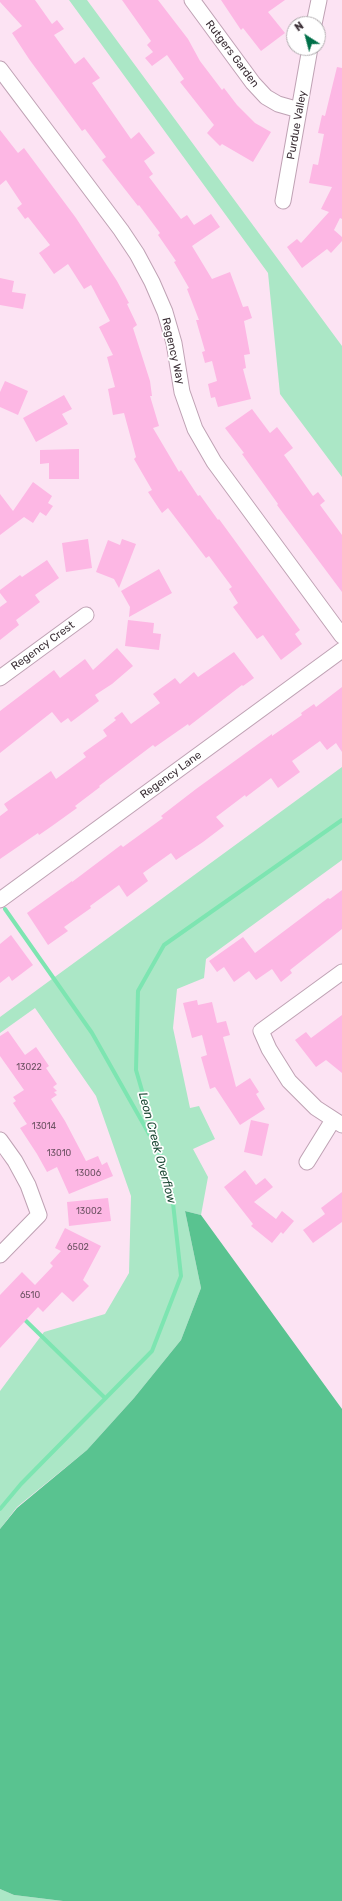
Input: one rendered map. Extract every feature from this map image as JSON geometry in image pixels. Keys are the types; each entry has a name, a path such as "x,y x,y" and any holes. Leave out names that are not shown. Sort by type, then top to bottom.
{"street":[{"name":"Rutgers Garden","path":"192,0 266,97 278,104 299,110"},
{"path":"316,16 319,0"},
{"name":"Purdue Valley","path":"283,201 309,56"},
{"name":"Regency Way","path":"0,69 117,224 137,254 152,282 165,312 174,343 184,398 194,429 214,462 342,636"},
{"name":"Regency Crest","path":"0,678 86,615"},
{"name":"Regency Lane","path":"0,900 342,650"},
{"path":"307,1162 338,1123 316,1108 289,1081 272,1055 261,1031 342,972"},
{"path":"0,1140 15,1161 28,1185 39,1215 0,1255"}],"green space":[{"path":"69,0 87,0 342,346 342,477 280,394 268,273"},
{"path":"342,767 342,860 206,959 204,978 177,989 173,1028 190,1108 199,1106 215,1139 193,1149 208,1177 201,1215 185,1211 201,1288 181,1340 134,1398 87,1450 17,1507 0,1529 0,1391 44,1332 105,1314 129,1273 131,1196 96,1096 35,1008 0,1033 0,1017"},
{"path":"185,1211 201,1215 342,1409 342,1901 63,1901 14,1895 0,1889 0,1529 17,1508 87,1450 134,1398 181,1340 201,1288"},
{"path":"0,1889 14,1895 63,1901 0,1901"}],"building":[{"path":"0,0 35,0 52,24 57,20 64,29 54,35 75,64 84,57 100,78 92,83 131,139 139,132 155,153 144,161 153,174 149,177 181,219 187,215 194,225 211,214 220,227 192,246 212,279 230,272 243,307 248,306 252,318 244,321 250,354 244,355 246,368 243,369 251,399 218,407 215,397 211,398 208,384 217,381 212,361 205,363 202,352 205,351 196,320 199,320 187,289 189,288 174,262 176,261 158,235 160,233 102,160 106,157 85,129 82,131 29,59 12,33 22,26 0,2"},
{"path":"122,0 158,0 188,39 200,61 222,90 224,88 237,105 255,123 271,132 253,162 222,144 220,146 207,133 214,125 180,82 184,79 167,55 152,66 145,58 153,52 147,45 151,41"},
{"path":"221,0 285,0 268,12 285,33 261,51 243,28 241,30"},
{"path":"337,67 342,68 342,219 340,218 334,230 342,237 342,241 331,253 327,249 302,268 287,247 297,239 301,243 329,212 321,209 332,187 309,183 313,164 318,165 324,134 318,133 322,115 325,116"},
{"path":"0,130 18,153 24,148 76,218 117,281 129,303 127,304 137,325 133,328 150,381 152,396 150,396 159,426 153,428 179,472 181,470 198,496 200,495 218,520 219,519 300,630 295,634 302,644 281,660 263,635 257,639 233,607 238,603 229,589 232,587 209,556 206,558 168,508 162,513 148,492 152,490 134,459 136,457 124,413 113,415 108,389 115,387 107,357 113,355 99,327 110,321 91,285 84,289 68,264 54,274 39,253 50,245 28,217 25,219 17,208 22,204 6,180 0,185"},
{"path":"0,278 14,281 12,292 26,294 23,309 0,305"},
{"path":"5,381 28,391 18,415 0,407 0,392"},
{"path":"64,395 72,409 62,414 68,424 36,442 23,418"},
{"path":"252,409 270,433 277,427 293,448 284,455 313,496 318,492 325,501 320,505 342,535 342,592 277,505 278,504 242,454 244,453 225,428"},
{"path":"79,449 79,479 49,479 49,463 40,464 40,450"},
{"path":"33,482 52,496 48,503 53,506 46,516 40,512 33,523 24,517 0,535 0,494 13,511"},
{"path":"88,539 92,568 66,572 62,543"},
{"path":"122,539 136,544 119,588 114,579 96,572 108,540 120,545"},
{"path":"47,560 59,578 35,595 40,602 16,620 19,625 0,640 0,607 7,602 0,593 0,590 20,575 22,577"},
{"path":"159,569 172,593 129,617 130,607 121,591"},
{"path":"128,620 154,623 153,633 161,634 159,650 125,646"},
{"path":"117,648 133,666 112,684 95,695 99,701 71,722 68,718 61,723 52,712 0,753 0,711 54,670 60,678 85,659 93,670"},
{"path":"234,652 254,678 243,686 242,685 189,726 188,724 155,747 153,745 99,786 100,787 75,806 77,808 39,835 38,833 0,859 0,816 8,810 4,804 51,771 56,779 86,757 83,753 107,736 103,730 116,720 114,718 122,712 131,724 160,703 153,694 175,678 180,684 194,672 198,677"},
{"path":"342,687 342,752 336,743 327,750 320,741 292,761 300,772 278,788 271,778 246,797 245,795 216,817 224,826 203,842 176,860 171,853 143,873 148,881 127,897 119,885 90,906 91,908 64,927 68,931 48,945 27,913 72,882 121,845 123,847 163,818 161,816 196,789 272,734 272,736 302,715 301,713 314,704 316,707"},
{"path":"342,890 342,929 290,970 292,973 281,982 272,969 256,980 249,971 234,982 224,967 217,972 209,961 243,937 255,953 328,898 330,899"},
{"path":"11,935 33,965 12,981 9,976 0,983 0,944"},
{"path":"197,1000 198,1005 212,1002 217,1023 226,1021 230,1035 223,1037 236,1087 250,1078 259,1092 256,1094 265,1109 240,1125 215,1087 210,1089 201,1057 207,1055 202,1035 192,1038 183,1003"},
{"path":"342,1015 342,1073 326,1060 316,1067 295,1040 306,1032 311,1038"},
{"path":"8,1031 25,1055 36,1047 49,1066 46,1068 57,1084 53,1087 57,1091 54,1092 57,1095 51,1099 65,1121 86,1161 98,1156 102,1165 107,1162 113,1176 69,1194 57,1167 47,1172 20,1128 27,1124 13,1103 16,1101 13,1097 24,1090 0,1056 0,1036"},
{"path":"251,1120 269,1124 262,1156 244,1152"},
{"path":"245,1170 256,1185 265,1178 273,1187 254,1202 276,1219 282,1211 294,1221 283,1234 281,1232 272,1243 251,1226 253,1224 224,1187"},
{"path":"342,1192 342,1222 313,1243 303,1230 325,1214 321,1208"},
{"path":"108,1198 111,1221 69,1226 67,1202"},
{"path":"65,1228 101,1246 83,1280 89,1286 73,1302 62,1292 43,1312 38,1307 0,1348 0,1295 22,1272 35,1285 53,1266 50,1263 61,1251 55,1248"}],"waterway":[{"name":"Leon Creek Overflow","path":"0,1509 21,1484 152,1351 181,1276 172,1194 136,1070 138,991 164,945 342,820"},
{"path":"5,909 92,1033 157,1148"},
{"path":"22,1317 105,1398"}]}
